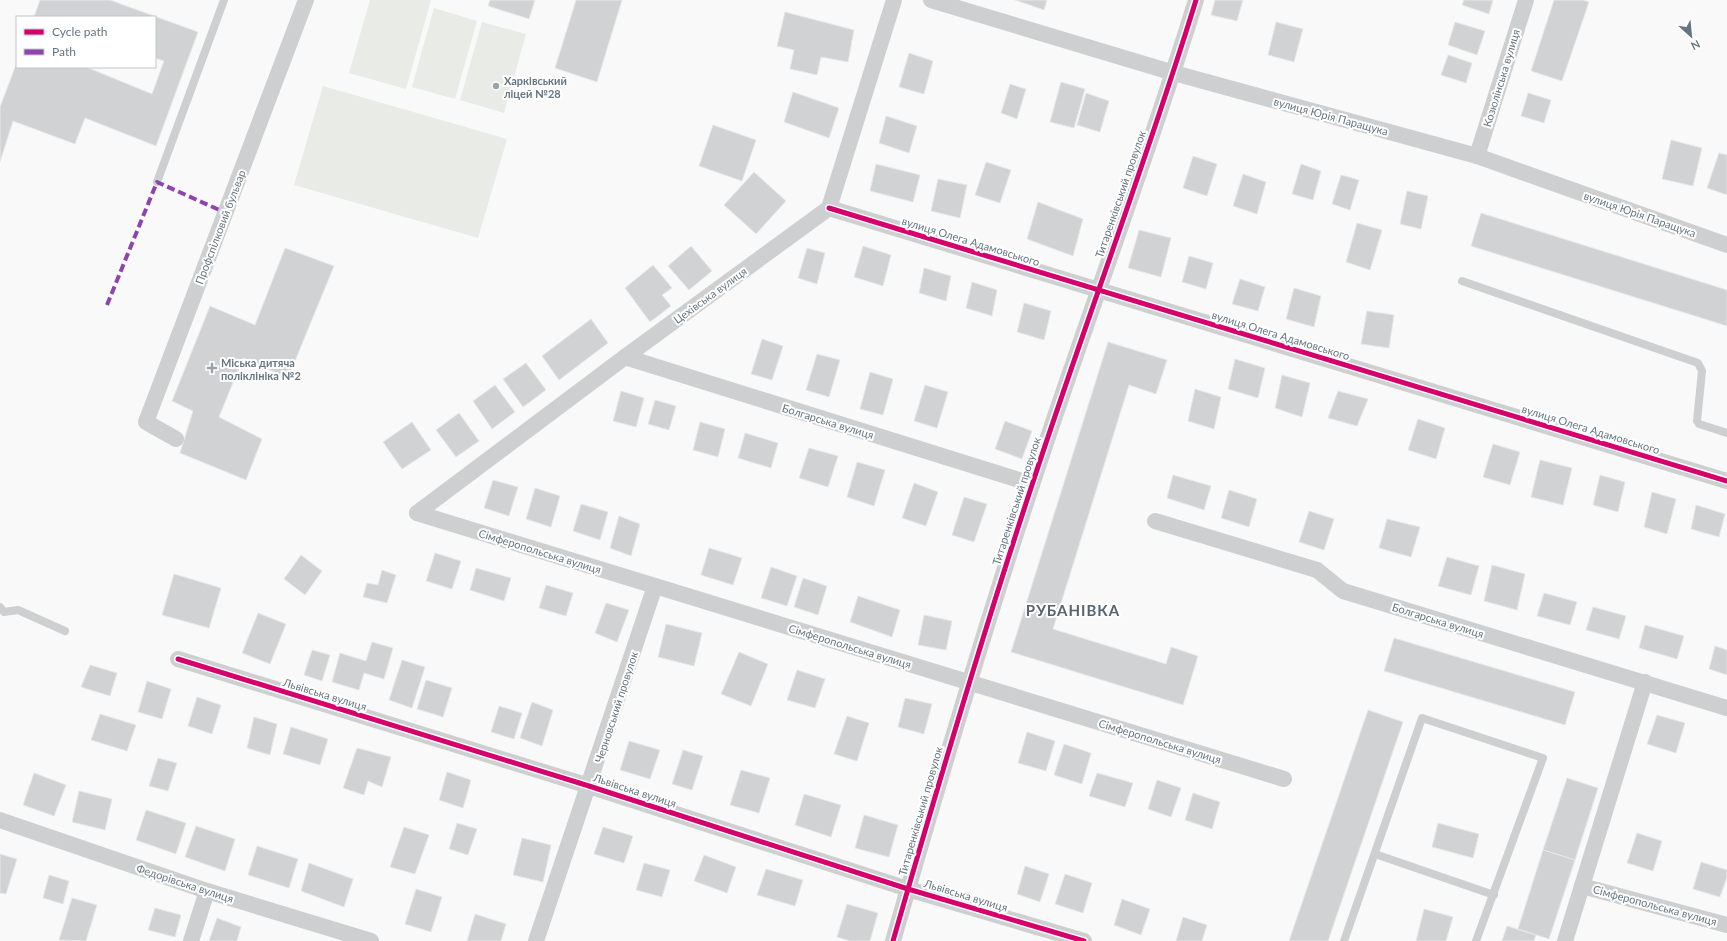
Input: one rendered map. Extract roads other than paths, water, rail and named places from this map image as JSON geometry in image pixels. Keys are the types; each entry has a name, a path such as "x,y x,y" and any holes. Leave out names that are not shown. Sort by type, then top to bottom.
{"street":[{"name":"Профспілковий бульвар","path":"176,439 146,422 306,0"},
{"path":"829,208 894,0"},
{"name":"вулиця Юрія Паращука","path":"931,0 1174,73 1477,156 1727,245"},
{"name":"Титаренківський провулок","path":"893,941 968,682 1097,290 1174,73 1196,0"},
{"name":"Козюлінська вулиця","path":"1477,156 1526,0"},
{"name":"вулиця Олега Адамовського","path":"829,208 1727,481"},
{"name":"Цехівська вулиця","path":"416,513 624,357 829,208"},
{"name":"Болгарська вулиця","path":"624,357 1032,484"},
{"name":"Сімферопольська вулиця","path":"416,513 1284,779"},
{"name":"Болгарська вулиця","path":"1155,521 1317,570 1343,591 1727,708"},
{"name":"Черновський провулок","path":"536,941 655,586"},
{"name":"Львівська вулиця","path":"178,659 589,786 908,888 1084,941"},
{"path":"1565,941 1645,682"},
{"name":"Федорівська вулиця","path":"0,820 207,891 371,941"},
{"name":"Сімферопольська вулиця","path":"1582,886 1727,925"},
{"path":"191,941 207,891"}],"lane":[{"path":"157,182 224,0"},
{"path":"1462,281 1698,363 1702,371 1697,421 1699,424 1727,433"},
{"path":"0,607 4,612 18,610 65,631"},
{"path":"1344,941 1422,718 1543,758 1476,941"},
{"path":"1375,854 1494,895"}],"place":[{"name":"Харківський ліцей №28","path":"496,86"},
{"name":"Міська дитяча поліклініка №2","path":"212,368"}],"district":[{"name":"РУБАНІВКА","path":"1073,610"}]}
